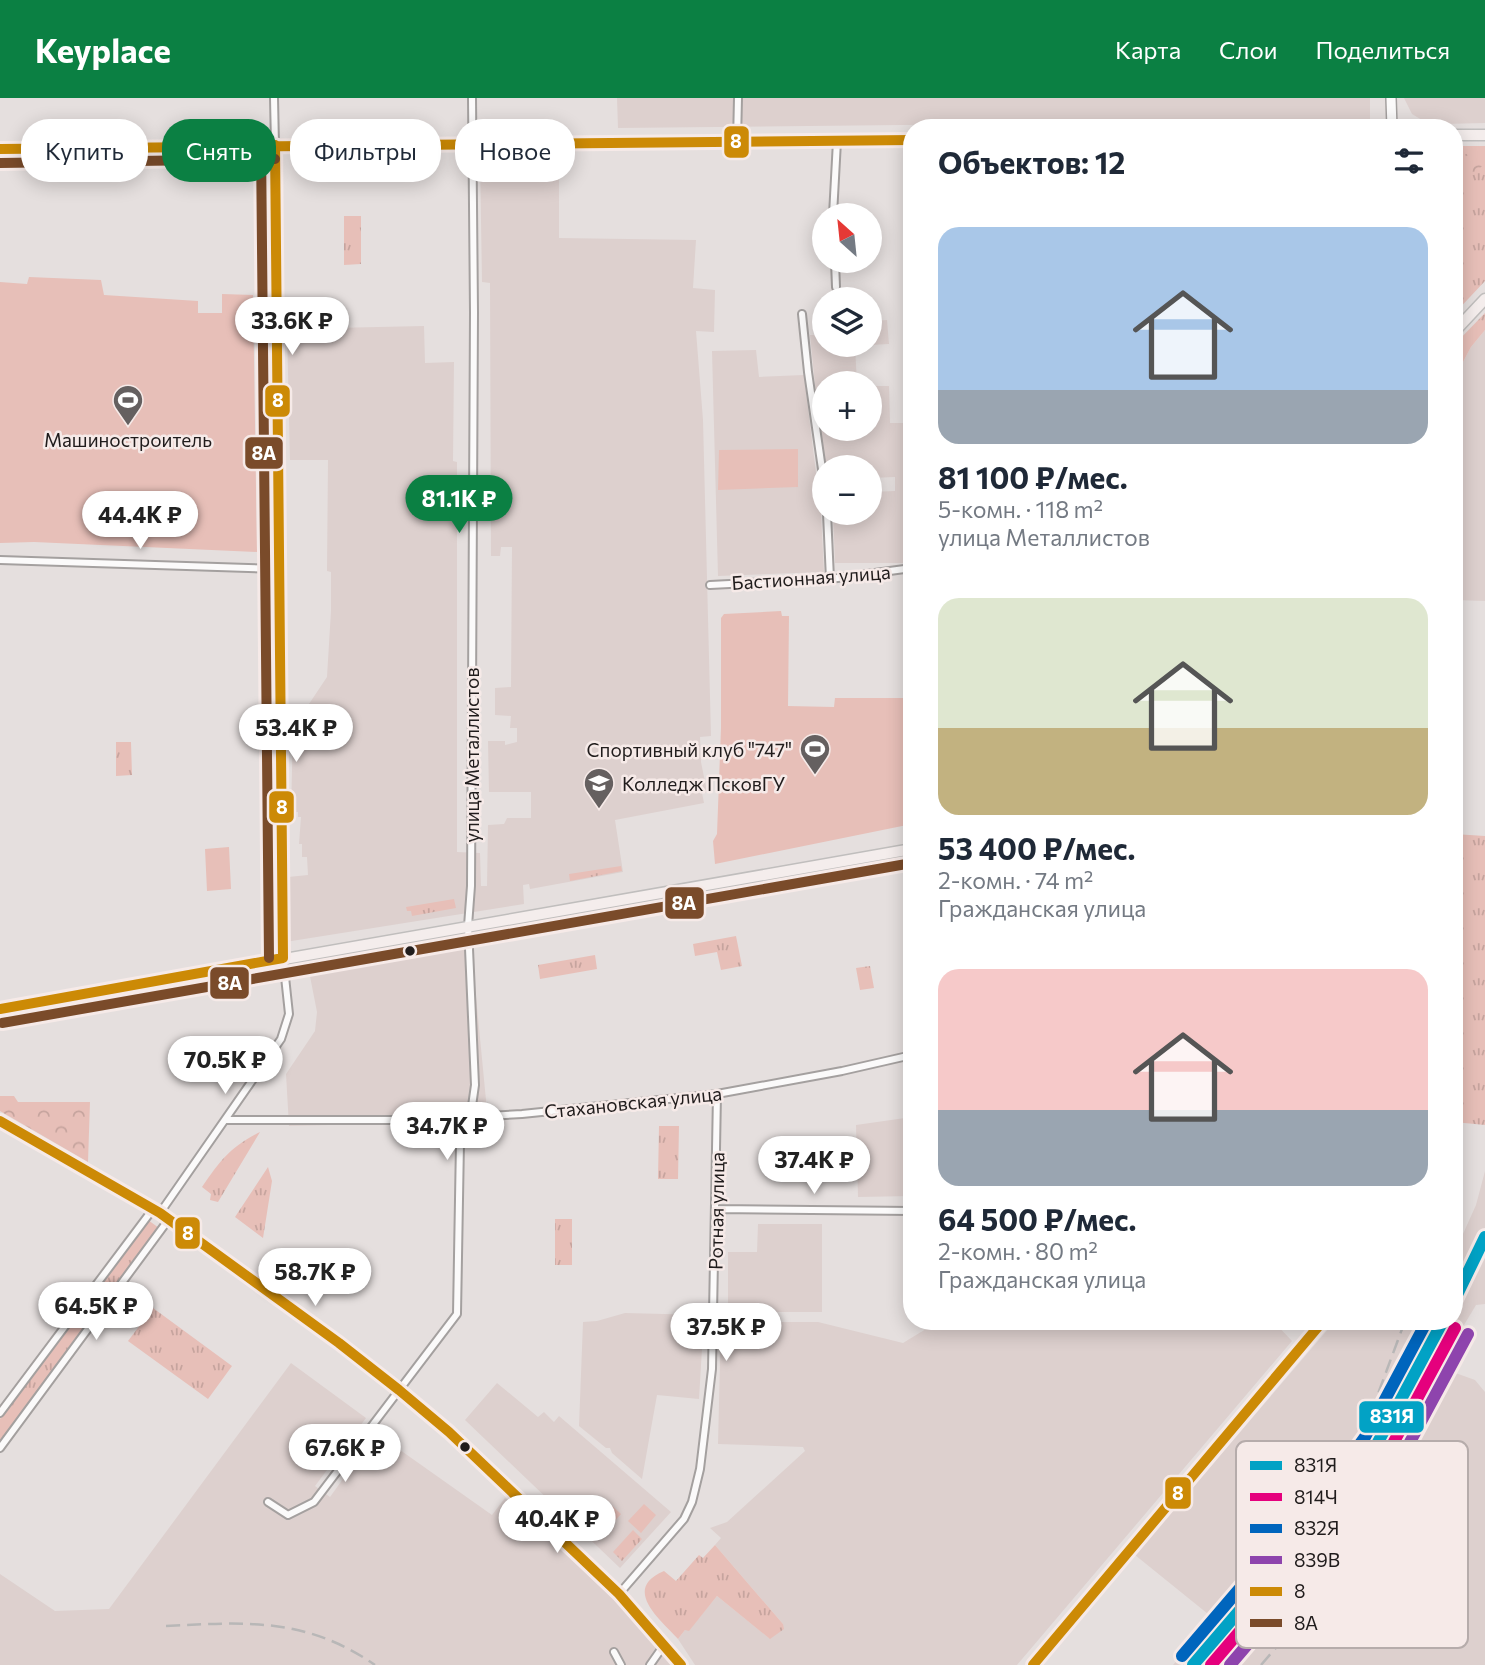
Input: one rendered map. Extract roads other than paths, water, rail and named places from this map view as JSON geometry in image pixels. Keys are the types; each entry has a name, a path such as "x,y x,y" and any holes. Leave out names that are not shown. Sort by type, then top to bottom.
{"main road":[{"path":"1391,98 1392,119"},
{"path":"1463,135 1485,135"},
{"path":"575,144 903,141"},
{"path":"276,145 455,145"},
{"path":"0,149 162,147"},
{"path":"1463,322 1485,299"},
{"path":"0,1009 903,851"},
{"path":"1033,1665 1315,1330"}],"street":[{"path":"274,98 274,119"},
{"name":"улица Металлистов","path":"472,98 472,119"},
{"path":"737,142 738,98"},
{"path":"834,203 837,141"},
{"path":"0,1413 225,1120 281,1039 289,1014 283,969 275,182"},
{"name":"улица Металлистов","path":"268,1502 288,1516 314,1502 457,1314 460,1142 475,1085 468,926 471,886 472,182"},
{"path":"835,273 836,287"},
{"path":"802,314 820,455"},
{"path":"828,525 830,579"},
{"path":"0,560 280,569"},
{"name":"Бастионная улица","path":"710,585 830,579 903,569"},
{"name":"Стахановская улица","path":"225,1120 468,1118 717,1094 903,1057"},
{"name":"Ротная улица","path":"618,1594 684,1518 692,1502 700,1469 712,1369 717,1094"},
{"path":"0,1121 169,1219 399,1390 449,1432 618,1594 681,1665"},
{"path":"716,1209 903,1211"},
{"path":"0,1448 169,1219"},
{"path":"650,1665 664,1645"},
{"path":"614,1652 621,1665"}],"railway":[{"path":"1357,1441 1372,1410 1402,1330"},
{"path":"1385,1397 1412,1343"},
{"path":"166,1626 274,1626 324,1638 375,1665"},
{"path":"1261,1665 1276,1648"}],"place":[{"name":"Машиностроитель","path":"128,427"},
{"name":"Спортивный клуб \"747\"","path":"815,776"},
{"name":"Колледж ПсковГУ","path":"599,810"}]}
